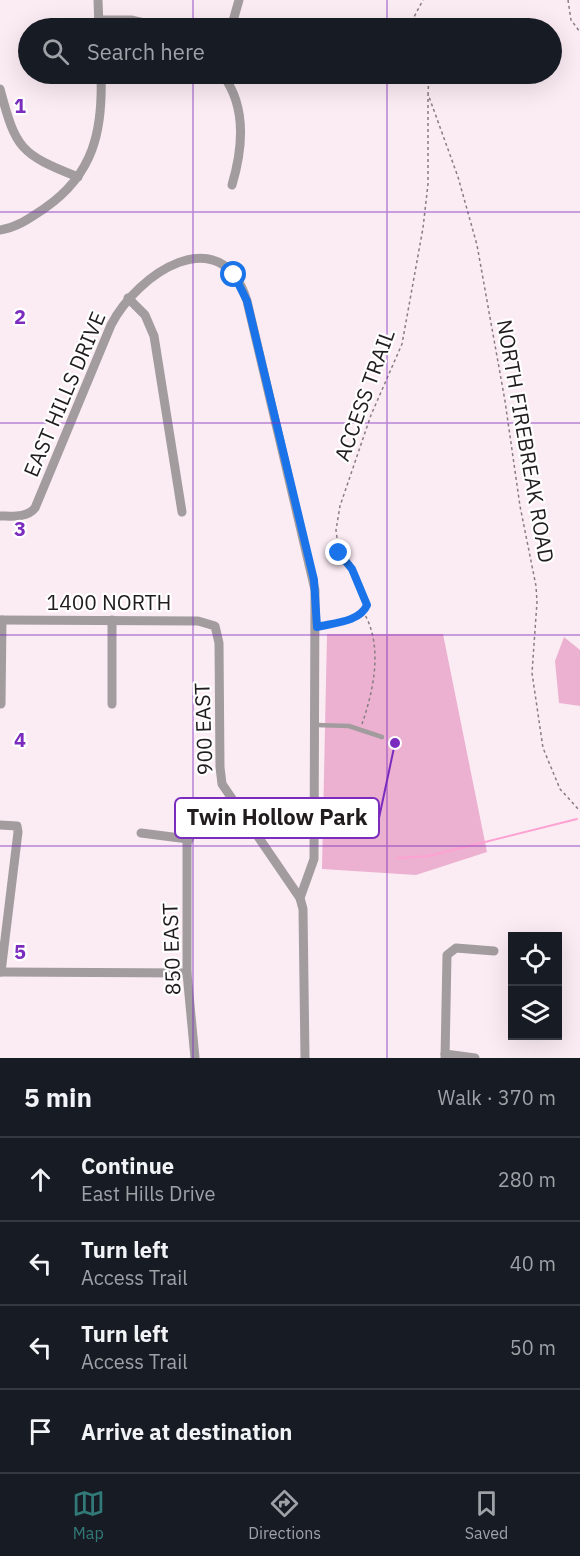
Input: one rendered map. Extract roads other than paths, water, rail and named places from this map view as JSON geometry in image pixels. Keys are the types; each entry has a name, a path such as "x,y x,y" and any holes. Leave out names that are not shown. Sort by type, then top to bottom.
{"street":[{"path":"98,0 99,18"},
{"path":"234,18 239,0"},
{"path":"0,230 18,227 64,195 78,177 90,155 98,132 102,107 101,84"},
{"path":"227,84 234,96 242,136 240,157 232,185"},
{"path":"0,89 12,132 25,150 42,163 78,177"},
{"name":"EAST HILLS DRIVE","path":"0,516 23,515 31,513 35,508 111,325 128,298 156,273 186,260 204,259 228,270 238,281 247,301 314,580 317,627 314,859 300,898"},
{"path":"128,298 145,315 154,336 182,512"},
{"name":"1400 NORTH","path":"1,704 1,620 198,621 215,626"},
{"path":"112,620 112,704"},
{"name":"900 EAST","path":"215,626 219,643 222,784 233,804 300,898 304,920 305,1058"},
{"path":"141,833 188,839 193,832 233,804"},
{"path":"0,825 17,826 0,972 187,973"},
{"name":"850 EAST","path":"188,839 187,973 195,1058"},
{"path":"475,1058 446,1056 447,955 456,948 494,951"}],"lane":[{"path":"316,725 360,729 382,737"}],"waterway":[{"path":"397,858 429,856 577,819"}],"place":[{"name":"Twin Hollow Park","path":"395,743"}]}
